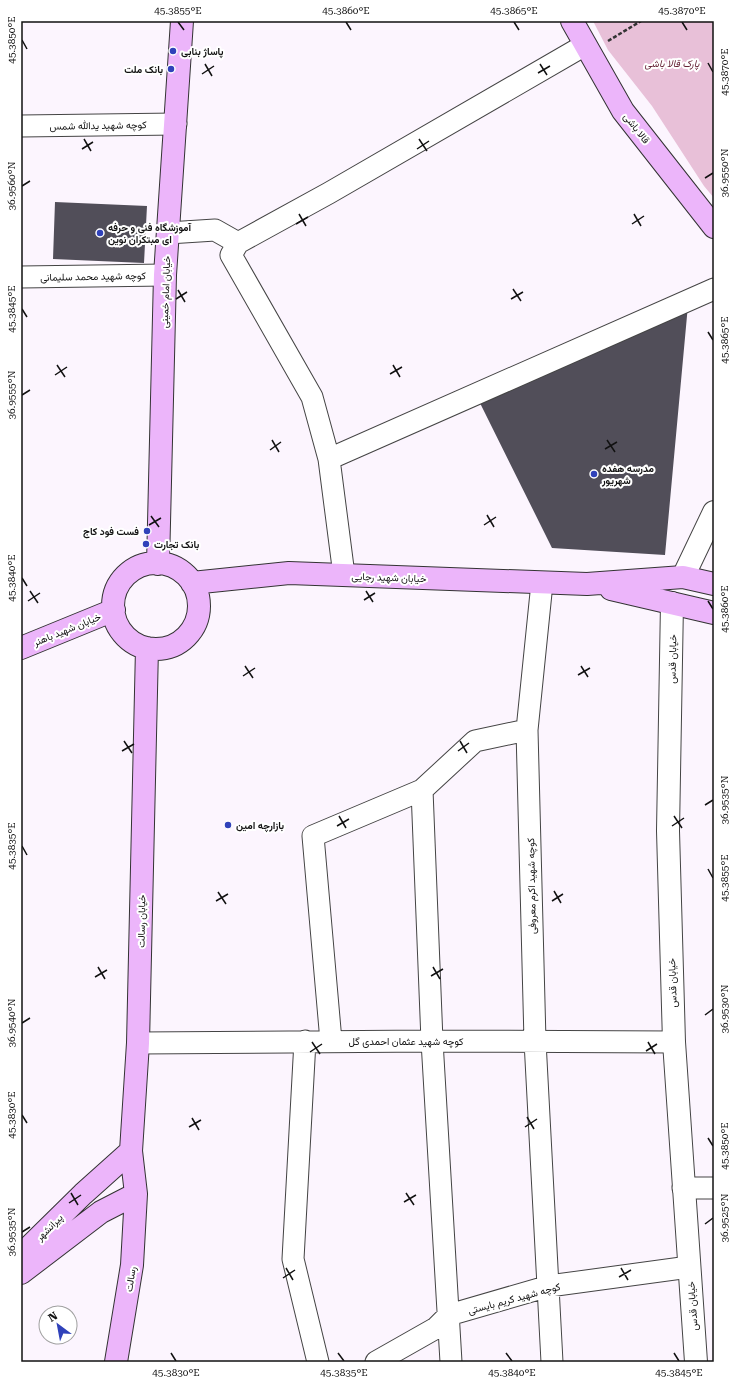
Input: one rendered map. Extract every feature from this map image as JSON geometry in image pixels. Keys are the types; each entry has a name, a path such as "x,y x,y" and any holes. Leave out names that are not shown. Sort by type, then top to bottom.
{"main road":[{"name":"خیابان امام خمینی","path":"158,564 165,275 182,21"},
{"name":"قالا باشی","path":"572,21 623,111 714,227"},
{"path":"158,564 171,566 183,572 192,583 198,596 199,609 196,623 190,634 180,642 169,648 147,648 131,641 122,632 118,625 114,610 115,595 122,581 132,571 144,566 158,564"},
{"name":"خیابان شهید رجایی","path":"192,583 289,573 586,584 683,577 714,584"},
{"name":"خیابان شهید رجایی","path":"586,584 714,613"},
{"name":"خیابان شهید باهنر","path":"21,648 114,610"},
{"name":"خیابان رسالت","path":"136,1194 131,1151 138,1043 147,648"},
{"name":"پیرانشهر","path":"21,1255 83,1194 131,1151"},
{"name":"پیرانشهر","path":"21,1273 101,1212 136,1194"},
{"name":"رسالت","path":"116,1362 132,1265 136,1194"}],"street":[{"path":"344,575 329,458 312,397 231,255 238,243 587,48"},
{"name":"کوچه شهید یدالله شمس","path":"21,126 176,124"},
{"path":"168,233 215,230 238,243"},
{"name":"کوچه شهید محمد سلیمانی","path":"21,277 165,275"},
{"path":"329,458 714,289"},
{"path":"683,577 714,512"},
{"name":"کوچه شهید اکرم معروفی","path":"542,583 527,730 535,1041 552,1362"},
{"name":"خیابان قدس","path":"672,603 668,831 674,1042 696,1362"},
{"path":"331,1041 313,836 422,790 475,741 527,730"},
{"path":"422,790 432,1041 451,1362"},
{"path":"305,1041 293,1259 318,1362"},
{"name":"کوچه شهید عثمان احمدی گل","path":"138,1043 305,1041 674,1042"},
{"path":"683,1188 714,1188"},
{"name":"کوچه شهید کریم بایستی","path":"376,1362 436,1328 449,1315 548,1286 689,1267"}],"path":[{"path":"587,48 641,21"}],"green space":[{"name":"پارک قالا باشی","path":"593,21 714,21 714,198 704,186 652,106 608,50"}],"building":[{"name":"آموزشگاه فنی و حرفه ای مبتکران نوین","path":"55,202 147,206 144,263 53,259"},
{"name":"مدرسه هفده شهریور","path":"688,305 665,555 552,548 478,399"}],"place":[{"name":"پاساژ بنابی","path":"173,51"},
{"name":"بانک ملت","path":"171,69"},
{"name":"آموزشگاه فنی و حرفه ای مبتکران نوین","path":"100,233"},
{"name":"مدرسه هفده شهریور","path":"594,474"},
{"name":"فست فود کاج","path":"147,531"},
{"name":"بانک تجارت","path":"146,544"},
{"name":"بازارچه امین","path":"228,825"}]}
